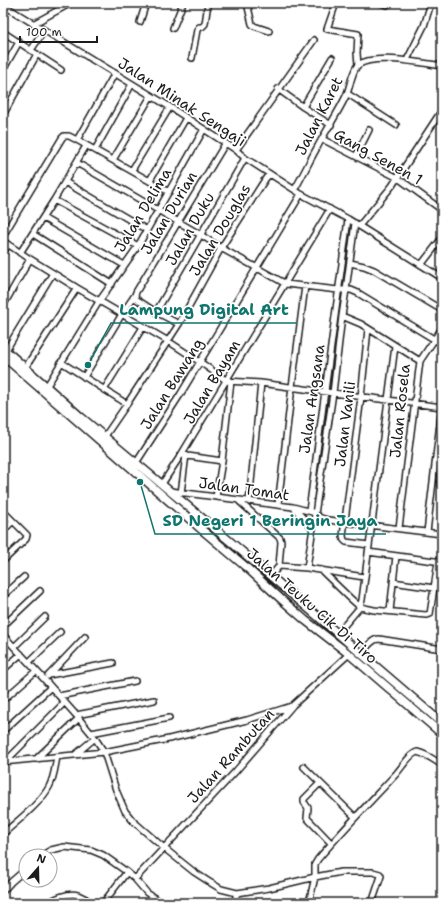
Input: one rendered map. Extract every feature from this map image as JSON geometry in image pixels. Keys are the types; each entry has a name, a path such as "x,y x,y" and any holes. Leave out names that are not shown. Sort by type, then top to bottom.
{"street":[{"path":"33,24 70,3"},
{"path":"140,22 146,3"},
{"path":"173,28 183,3"},
{"path":"192,58 197,30 199,27 204,26 208,3"},
{"path":"247,3 252,24 269,31"},
{"path":"336,3 327,29 358,34 358,66"},
{"path":"381,3 386,5"},
{"path":"407,60 424,26 431,3"},
{"name":"Jalan Minak Sengaji","path":"3,5 170,107 301,194 348,219 442,278"},
{"path":"31,50 44,30"},
{"path":"3,32 61,70"},
{"path":"236,150 314,40"},
{"path":"3,70 19,42"},
{"path":"3,115 37,54"},
{"path":"303,107 332,58"},
{"name":"Jalan Karet","path":"295,189 348,94 355,70 358,66 374,60 407,60 442,66"},
{"path":"77,140 115,73"},
{"path":"95,150 132,84"},
{"path":"278,90 331,125"},
{"path":"348,94 396,125"},
{"path":"113,160 151,96"},
{"path":"132,170 170,107"},
{"path":"307,568 333,393 342,316 357,225 398,178 442,110"},
{"path":"150,180 186,118"},
{"name":"Jalan Delima","path":"45,389 100,300 138,246 204,129"},
{"path":"356,156 369,130"},
{"path":"3,236 64,136 69,136 77,140 169,192"},
{"name":"Gang Senen 1","path":"322,139 398,178 442,210"},
{"name":"Jalan Durian","path":"84,377 225,144"},
{"path":"20,253 77,163 86,146"},
{"name":"Jalan Duku","path":"156,312 245,158"},
{"path":"77,163 221,248 286,284 346,290 358,293 442,344"},
{"name":"Jalan Douglas","path":"103,439 179,324 221,248 270,174"},
{"path":"65,182 147,230"},
{"name":"Jalan Bawang","path":"136,463 200,362 301,194"},
{"path":"54,200 138,246"},
{"name":"Jalan Bayam","path":"162,484 184,455 330,209"},
{"path":"43,218 124,265"},
{"name":"Jalan Angsana","path":"309,511 348,219"},
{"path":"33,234 112,284"},
{"path":"421,265 442,238"},
{"path":"3,241 77,288 100,300 168,341 229,381 222,461 216,497"},
{"path":"3,253 8,245"},
{"path":"3,306 30,259"},
{"path":"350,263 374,270 442,310"},
{"path":"4,351 53,273"},
{"path":"278,505 305,286"},
{"path":"25,368 77,288"},
{"path":"135,295 136,298 156,312 179,324"},
{"name":"Jalan Rosela","path":"342,316 355,321 420,361 399,528"},
{"path":"104,390 143,327"},
{"path":"420,361 442,328"},
{"name":"Jalan Vanili","path":"368,329 361,397 342,536 346,542 369,544"},
{"path":"338,633 360,607 395,346"},
{"name":"Jalan Teuku Cik Di Tiro","path":"4,351 25,368 45,389"},
{"name":"Jalan Teuku Cik Di Tiro","path":"4,351 45,389 178,504 305,620 349,654 442,734"},
{"path":"61,362 127,404"},
{"name":"Jalan Angsana","path":"229,381 261,383 361,397 442,406"},
{"path":"249,502 261,383"},
{"path":"427,532 442,406"},
{"name":"Jalan Teuku Cik Di Tiro","path":"103,439 162,484 170,491 178,504 271,575 442,723"},
{"path":"181,493 184,455 222,461"},
{"name":"Jalan Tomat","path":"170,491 278,505 309,511 324,519 442,534"},
{"path":"238,500 280,538 279,566 271,575"},
{"path":"293,508 312,528"},
{"path":"3,511 27,535 26,539 3,562"},
{"path":"3,531 12,521"},
{"path":"321,570 360,607 374,610 430,614 440,562 368,552"},
{"path":"390,611 396,556"},
{"path":"246,567 250,559"},
{"path":"279,566 307,568 364,577"},
{"path":"3,596 24,577"},
{"path":"393,582 434,588"},
{"path":"3,626 40,591"},
{"path":"14,647 45,617"},
{"path":"29,662 60,632"},
{"path":"3,635 36,671 46,676 113,663"},
{"path":"46,676 85,637"},
{"path":"361,654 375,639 442,649"},
{"path":"3,644 8,640"},
{"path":"3,670 21,654"},
{"name":"Jalan Rambutan","path":"135,879 235,772 293,706 349,654"},
{"path":"3,700 36,671"},
{"path":"377,679 381,680 383,678 383,673"},
{"path":"46,676 51,687 93,735 104,752 116,790 125,811 164,848 194,872 221,889 237,893 269,888 341,872 373,872 380,874 381,876 372,903"},
{"path":"59,696 135,681"},
{"path":"393,692 391,689 392,686 398,686"},
{"path":"3,730 51,687"},
{"path":"36,759 78,717 154,700"},
{"path":"4,762 65,702"},
{"path":"4,762 104,752 169,739 246,720 293,706"},
{"path":"76,755 93,735 169,718"},
{"path":"309,903 315,877 315,864 318,859 396,774 414,752 425,754 442,765"},
{"path":"3,834 26,814 48,789 52,780 57,757"},
{"path":"304,767 355,817"},
{"path":"320,783 304,799 304,802 308,808 307,818 332,843"},
{"path":"58,848 64,847 91,850 103,855 127,872 148,893 162,903"},
{"path":"103,903 127,872"},
{"path":"3,891 18,876"},
{"path":"234,903 237,893"},
{"path":"47,903 67,894 72,894 78,895 92,903"}],"place":[{"name":"Lampung Digital Art","path":"88,365"},
{"name":"SD Negeri 1 Beringin Jaya","path":"140,482"}]}
